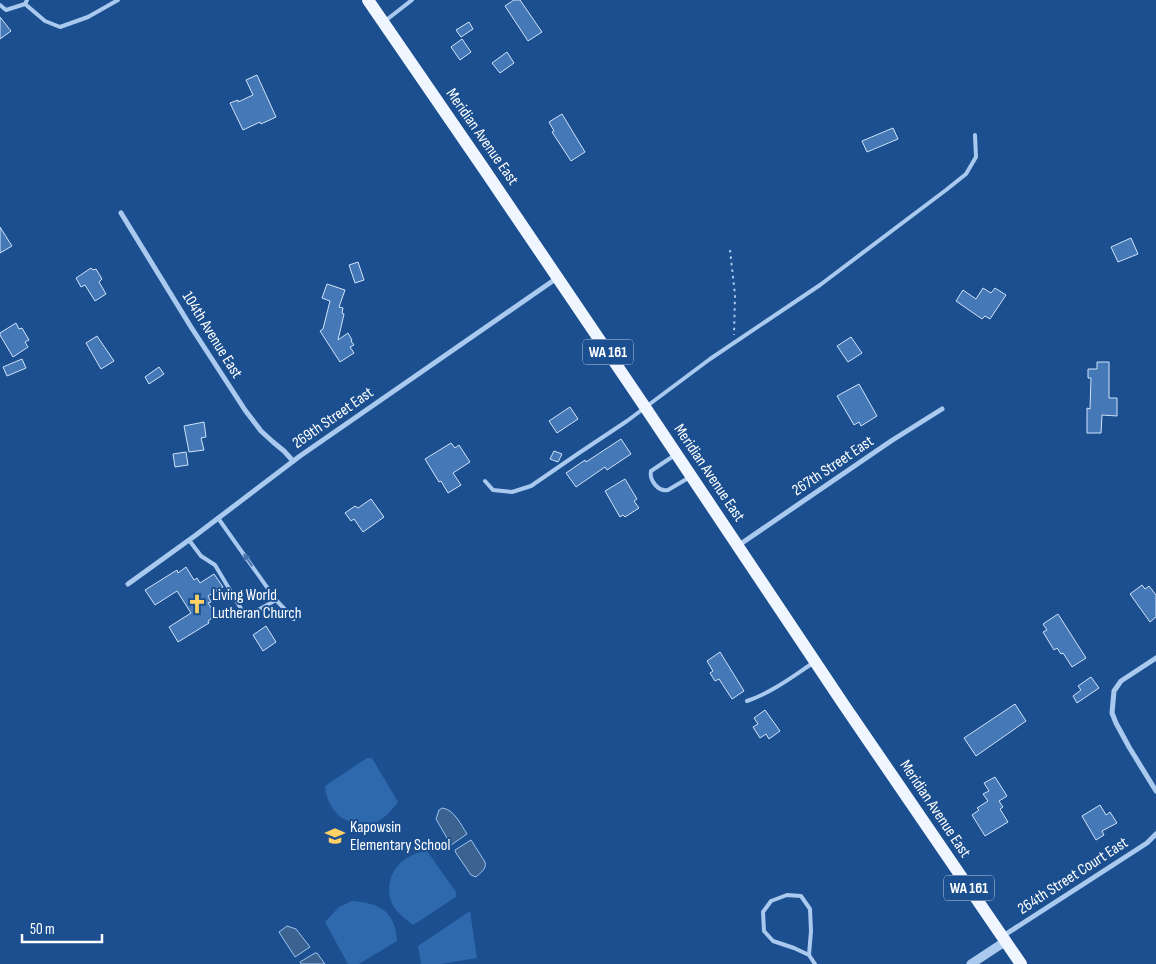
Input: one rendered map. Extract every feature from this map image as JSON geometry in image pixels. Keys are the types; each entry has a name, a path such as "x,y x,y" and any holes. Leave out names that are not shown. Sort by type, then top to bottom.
{"main road":[{"name":"Meridian Avenue East","path":"368,0 1021,964"}],"street":[{"name":"104th Avenue East","path":"122,213 191,327 245,410 261,431 293,461"},
{"name":"269th Street East","path":"128,584 293,461 557,278"},
{"name":"267th Street East","path":"738,546 942,409"},
{"path":"1156,658 1121,681 1114,692 1112,713 1116,724 1156,792"},
{"name":"264th Street Court East","path":"1004,939 1147,843 1156,834"},
{"path":"971,964 1004,939"}],"lane":[{"path":"0,5 6,10 26,2 45,21 60,27 88,17 118,0"},
{"path":"384,23 412,0"},
{"path":"485,481 493,490 512,492 531,486 627,421 710,359 820,285 966,174 976,158 975,135"},
{"path":"677,454 651,471 650,476 658,489 668,490 691,476"},
{"path":"218,518 276,600 294,619"},
{"path":"189,540 201,556 215,565 243,612 251,614 276,600"},
{"path":"747,701 776,688 815,661"},
{"path":"809,956 810,909 801,896 787,895 771,901 763,912 764,931 773,941 794,948 809,956 814,964"}],"path":[{"path":"730,250 734,295 734,343"}],"shaded area":[{"path":"367,758 372,758 398,802 390,812 375,823 353,823 339,816 334,810 326,795 325,786"},
{"path":"442,808 454,814 467,834 451,845 436,819 439,810"},
{"path":"471,840 485,862 485,867 476,877 471,875 455,850"},
{"path":"427,851 456,892 456,897 413,925 393,906 390,898 390,880 393,872 403,860"},
{"path":"352,901 371,904 384,910 393,922 396,931 397,941 359,964 348,964 325,922 339,907"},
{"path":"470,911 477,958 441,964 421,964 418,946"},
{"path":"287,926 296,929 310,947 295,957 279,932"},
{"path":"315,953 325,964 301,964 300,962"}],"building":[{"path":"514,0 520,0 542,32 528,41 505,6"},
{"path":"0,17 11,31 0,39"},
{"path":"469,22 473,29 461,37 456,30"},
{"path":"462,39 471,52 460,60 451,47"},
{"path":"507,52 514,63 500,73 492,63"},
{"path":"257,75 276,117 243,130 230,103 238,100 238,102 253,95 246,80"},
{"path":"562,114 585,152 571,161 552,132 554,131 549,122"},
{"path":"893,128 898,139 867,152 862,141"},
{"path":"0,227 12,246 0,253"},
{"path":"1131,238 1138,254 1118,262 1111,247"},
{"path":"358,262 364,280 355,283 349,265"},
{"path":"91,268 93,270 96,269 102,279 99,282 106,294 95,301 85,285 81,287 76,278"},
{"path":"327,284 345,290 339,307 343,308 342,313 344,314 338,340 348,333 354,345 350,347 354,353 340,362 320,331 323,329 330,301 322,298"},
{"path":"983,288 991,293 995,288 1006,295 990,319 985,316 982,319 956,301 963,290 976,299"},
{"path":"16,323 19,329 22,328 29,340 25,342 28,347 13,357 0,333"},
{"path":"97,336 114,361 101,369 86,343"},
{"path":"851,337 862,353 848,362 837,346"},
{"path":"22,359 26,368 7,376 3,367"},
{"path":"1097,362 1109,362 1109,398 1117,398 1117,416 1102,415 1101,433 1087,433 1087,408 1090,409 1091,378 1088,378 1088,369 1097,369"},
{"path":"159,367 164,374 149,384 145,377"},
{"path":"859,384 877,416 861,426 859,422 854,425 837,396"},
{"path":"570,407 578,419 557,433 549,421"},
{"path":"204,422 206,437 201,438 204,450 189,452 184,426"},
{"path":"621,439 631,454 607,470 605,467 576,487 566,473"},
{"path":"451,443 455,448 459,445 470,462 453,473 461,485 448,493 425,459"},
{"path":"554,451 562,454 558,462 550,459"},
{"path":"186,452 188,465 175,467 173,454"},
{"path":"625,479 637,499 634,501 639,508 625,517 623,515 620,517 605,491"},
{"path":"371,499 384,517 363,532 354,519 351,521 345,513 355,506 358,508"},
{"name":"Living World Lutheran Church","path":"186,567 194,580 197,578 200,583 214,574 223,587 208,596 211,602 208,603 216,615 208,621 209,623 178,642 169,627 191,613 177,591 155,605 145,590 177,570 178,573"},
{"path":"1142,585 1145,589 1149,586 1156,595 1156,617 1150,622 1130,594"},
{"path":"1058,614 1086,658 1072,667 1063,653 1061,654 1057,648 1054,650 1043,632 1047,630 1043,624"},
{"path":"266,626 276,642 263,651 253,635"},
{"path":"720,652 744,691 732,699 719,679 715,681 710,673 713,671 707,661"},
{"path":"1091,677 1099,688 1077,703 1073,696 1081,690 1078,686"},
{"path":"1015,704 1026,721 976,756 964,738"},
{"path":"765,710 780,731 769,739 766,734 760,738 753,727 758,724 754,718"},
{"path":"995,777 1007,796 999,801 1003,807 1000,809 1008,822 985,836 972,815 979,810 977,808 988,801 983,794 989,791 984,783"},
{"path":"1100,805 1106,815 1110,812 1117,823 1102,831 1104,835 1096,840 1082,816"}],"place":[{"name":"Living World Lutheran Church","path":"197,604"},
{"name":"Kapowsin Elementary School","path":"335,836"}]}
